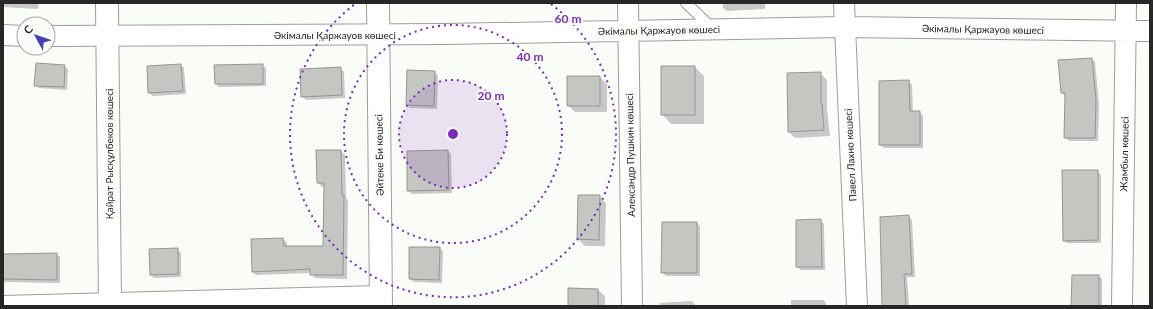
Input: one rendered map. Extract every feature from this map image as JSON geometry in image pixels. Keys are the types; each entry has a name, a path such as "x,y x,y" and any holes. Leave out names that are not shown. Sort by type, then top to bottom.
{"street":[{"name":"Қайрат Рысқұлбеков көшесі","path":"107,3 110,305"},
{"name":"Әйтеке Би көшесі","path":"378,3 381,301"},
{"name":"Александр Пушкин көшесі","path":"628,3 632,306"},
{"name":"Павел Лахно көшесі","path":"844,3 857,306"},
{"name":"Жамбыл көшесі","path":"1122,306 1126,3"},
{"name":"Әкімалы Қаржауов көшесі","path":"56,36 378,35 844,27 1150,31"},
{"path":"3,36 16,36"},
{"path":"3,306 381,301"}],"lane":[{"path":"686,3 713,29"}],"building":[{"path":"1092,58 1096,100 1095,138 1064,138 1065,93 1061,93 1058,60"},
{"path":"36,63 65,65 64,87 34,86"},
{"path":"181,64 183,91 148,93 147,66"},
{"path":"263,64 263,84 215,84 214,65"},
{"path":"661,66 695,66 695,115 661,115"},
{"path":"341,67 342,95 301,97 300,69"},
{"path":"407,70 435,71 434,106 406,105"},
{"path":"821,72 821,104 824,130 788,132 787,73"},
{"path":"567,76 600,76 600,106 567,106"},
{"path":"909,80 910,111 920,111 920,145 879,145 879,81"},
{"path":"316,150 341,150 342,195 344,195 343,275 310,275 310,269 252,272 251,239 283,238 284,246 323,246 324,183 317,183"},
{"path":"448,150 449,190 407,191 407,151"},
{"path":"1062,170 1098,170 1098,240 1063,241"},
{"path":"578,195 600,195 599,240 577,239"},
{"path":"909,215 912,274 904,274 906,306 882,306 880,217"},
{"path":"821,219 822,267 796,267 796,220"},
{"path":"662,222 697,222 697,273 661,273"},
{"path":"409,247 440,247 439,280 409,279"},
{"path":"178,248 178,274 150,275 149,249"},
{"path":"57,253 57,280 3,279 3,254"},
{"path":"1072,275 1099,275 1099,306 1071,306"},
{"path":"568,288 598,289 598,306 568,306"}]}
